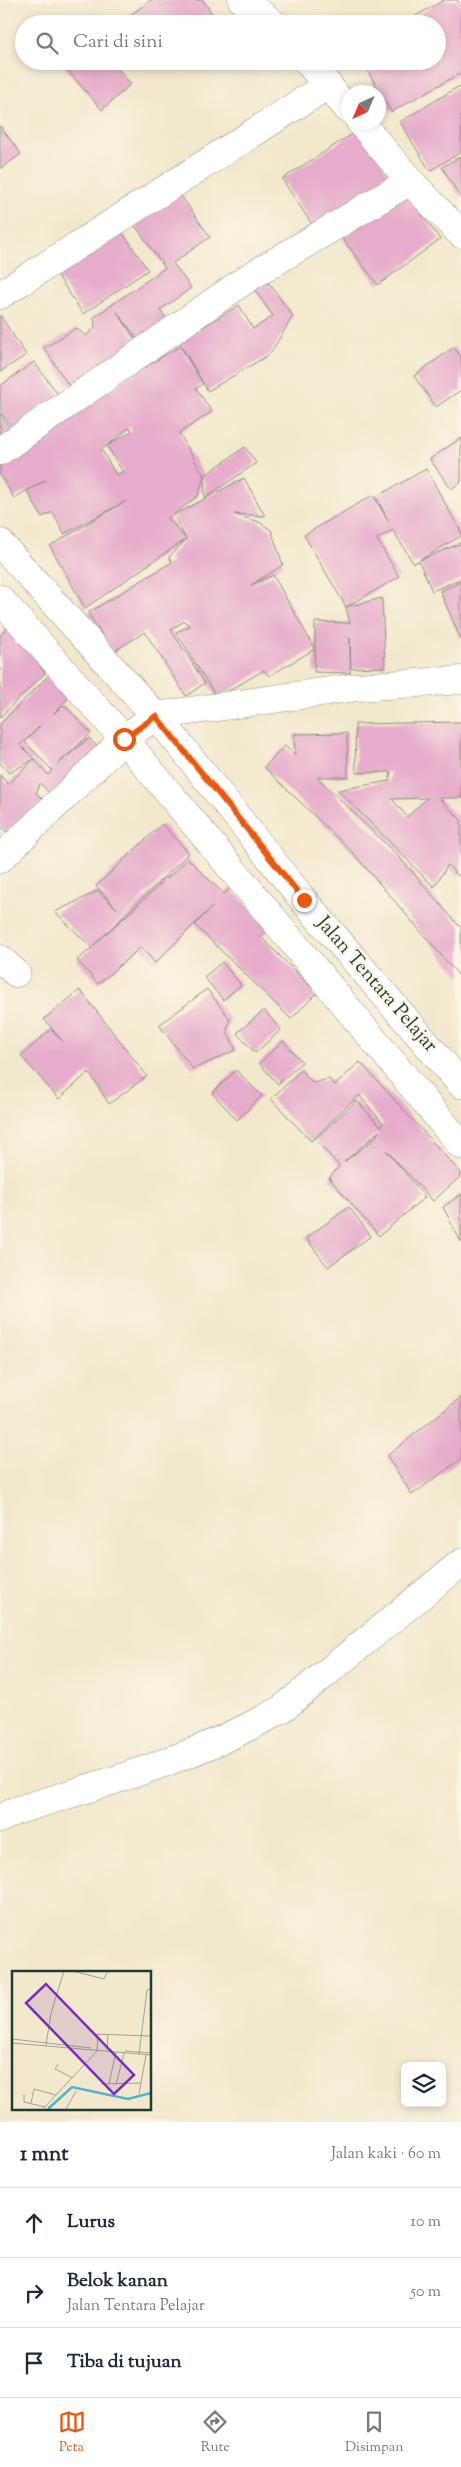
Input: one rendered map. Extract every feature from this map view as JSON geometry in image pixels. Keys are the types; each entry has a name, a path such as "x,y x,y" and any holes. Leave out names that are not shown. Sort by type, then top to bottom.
{"street":[{"path":"242,0 262,15"},
{"path":"315,70 341,101"},
{"path":"0,296 328,85"},
{"path":"367,130 410,181 461,234"},
{"path":"0,451 248,278 410,181"},
{"name":"Jalan Tentara Pelajar","path":"0,543 156,716 304,900 461,1084"},
{"path":"0,599 9,626 124,739 461,1145"},
{"path":"0,859 124,739 156,716 357,687 461,680"},
{"path":"0,1819 15,1811 127,1777 249,1728 282,1709 461,1563"}],"building":[{"path":"151,0 203,0 213,15 130,15"},
{"path":"444,0 457,0 461,7 461,73 391,112 386,103 386,85 376,85 367,70 446,70 446,15 418,15"},
{"path":"67,70 119,70 131,84 102,110"},
{"path":"461,85 461,152 430,171 400,122"},
{"path":"0,126 21,154 0,169"},
{"path":"361,130 393,180 315,229 282,179"},
{"path":"461,156 461,199 442,167"},
{"path":"404,191 440,239 378,285 342,238"},
{"path":"179,193 210,237 173,263 191,288 160,310 171,326 143,346 117,312 141,348 73,392 44,348 76,328 86,336 95,327 94,317 165,268 134,224"},
{"path":"120,229 148,270 83,314 56,273"},
{"path":"269,283 293,316 270,354 208,391 179,342 239,305 253,329 273,316 252,286"},
{"path":"0,315 26,355 0,372"},
{"path":"180,346 203,384 196,388 212,412 179,433 204,476 198,496 168,518 186,539 85,608 50,546 126,501 64,534 53,512 42,517 27,491 46,480 14,498 0,475 0,455","holes":["130,427 132,431 107,446","107,446 123,472 116,475 101,449"]},
{"path":"454,347 461,357 461,390 436,407 414,376"},
{"path":"34,362 63,401 17,434 0,410 0,386"},
{"path":"0,413 16,439 0,448"},
{"path":"461,438 461,482 451,489 430,459"},
{"path":"245,447 256,463 205,498 204,476"},
{"path":"426,469 461,532 461,536 420,560 461,543 461,579 432,591 419,561 413,563 393,530 377,539 399,577 346,607 304,535 373,495 389,522 376,497"},
{"path":"244,478 265,516 234,514 259,522 271,530 283,565 251,585 273,575 315,649 269,676 264,670 217,698 176,632 190,626 184,621 171,630 205,683 186,696 145,632 113,652 88,613 172,562 169,557 186,539 174,515"},
{"path":"461,582 461,640 440,591"},
{"path":"382,598 385,667 351,668 350,638 350,673 314,672 315,622 350,623 346,607"},
{"path":"11,624 45,673 0,717 0,636"},
{"path":"51,673 72,694 53,714 64,705 91,733 57,765 89,738 103,753 54,798 40,783 36,793 49,806 15,838 0,826 0,775 8,784 34,759 9,773 0,763 0,724","holes":["40,726 25,742 52,770 48,775 20,745"]},
{"path":"461,722 461,798 439,798 461,820 461,873 458,876 448,865 434,887 338,790 389,781 391,772 356,773 355,724","holes":["427,798 407,817 392,799"]},
{"path":"347,733 348,777 317,777 401,859 461,928 461,978 353,853 264,767 285,746 295,755 294,734"},
{"path":"162,824 189,853 93,946 188,859 224,894 230,888 270,927 261,937 317,993 291,1019 195,925 212,907 155,963 141,947 98,984 77,960 92,948 55,912 98,891 117,909 96,886"},
{"path":"222,962 241,985 223,1000 204,977"},
{"path":"207,989 230,1019 227,1031 236,1050 193,1069 159,1025"},
{"path":"80,990 147,1076 109,1104 89,1072 59,1099 21,1056 51,1029 63,1042 44,1019"},
{"path":"264,1010 281,1030 255,1053 237,1033"},
{"path":"283,1041 302,1062 278,1084 259,1063"},
{"path":"360,1062 461,1173 461,1176 433,1201 386,1150 425,1197 379,1236 329,1178 339,1166 315,1139 357,1101 381,1127 383,1123 359,1095 311,1141 271,1099 301,1070 313,1083 329,1079 335,1085","holes":["379,1131 375,1138 344,1162"]},
{"path":"236,1070 262,1096 237,1120 212,1093"},
{"path":"461,1194 461,1242 443,1207"},
{"path":"349,1207 371,1236 328,1267 306,1238"},
{"path":"461,1397 461,1459 412,1495 387,1456"}],"route":[{"path":"124,739 156,716 304,900"}]}
